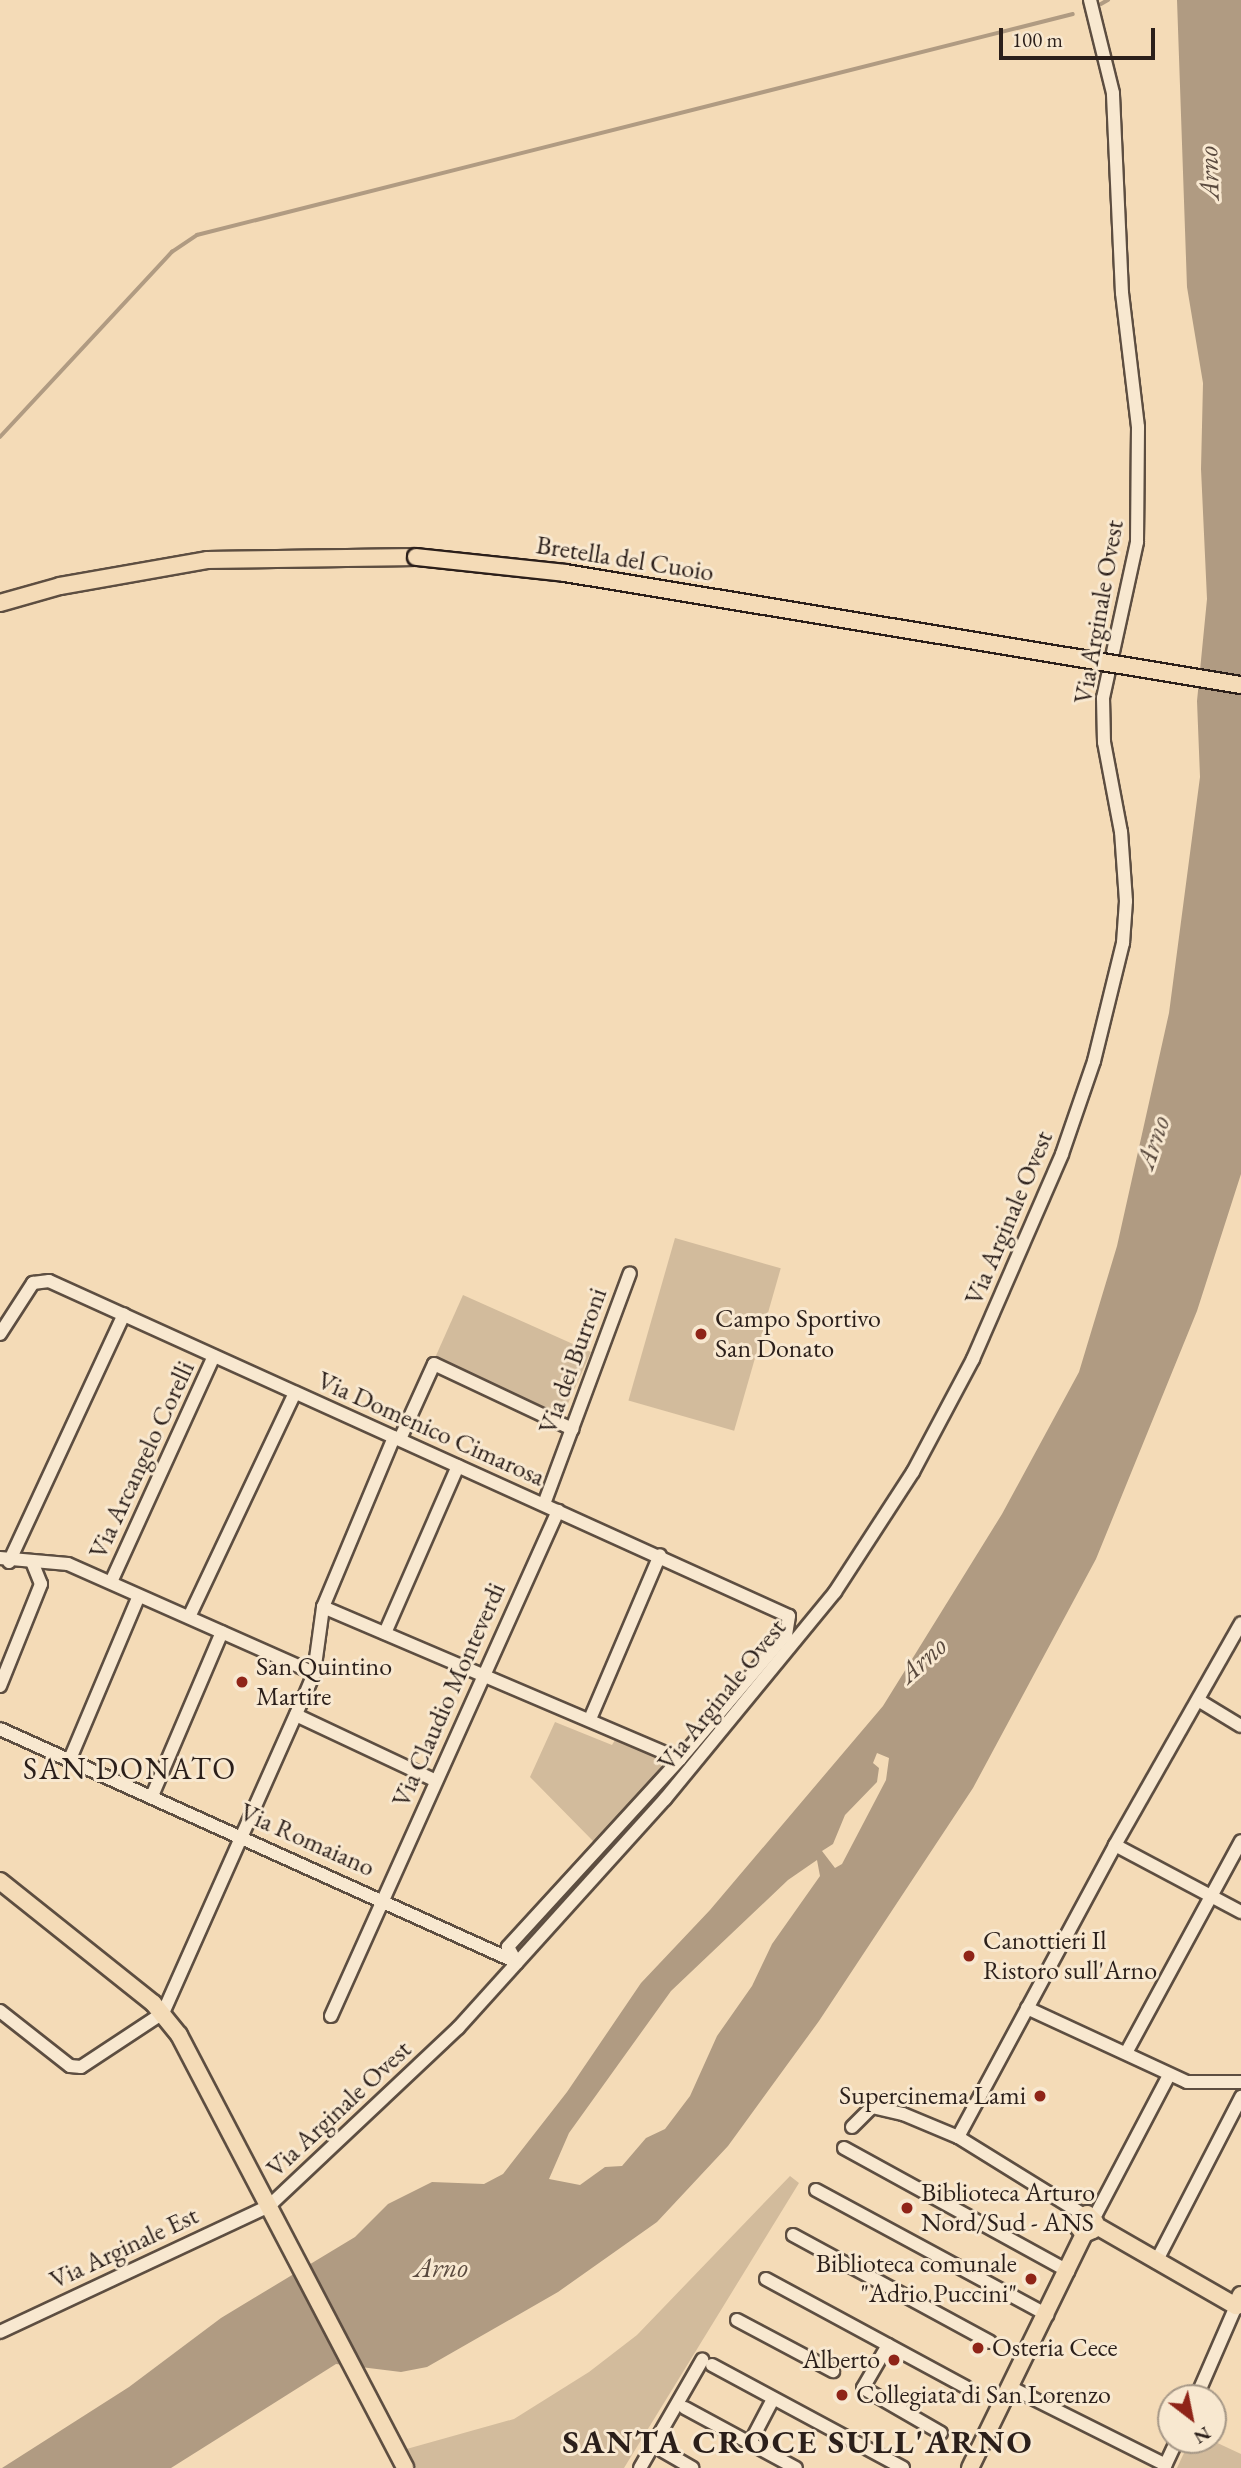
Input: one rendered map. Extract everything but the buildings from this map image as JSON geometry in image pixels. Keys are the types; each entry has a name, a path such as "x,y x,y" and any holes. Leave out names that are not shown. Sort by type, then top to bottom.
{"main road":[{"name":"Bretella del Cuoio","path":"0,603 60,586 207,560 416,557 565,573 1241,685"},
{"path":"0,1881 163,2012 193,2059 382,2430 405,2468"},
{"path":"970,2468 1047,2315 1089,2223 1156,2262 1239,2300"}],"street":[{"name":"Via Arginale Ovest","path":"269,2206 458,2028 666,1799 869,1545 973,1359 1057,1167 1094,1062 1116,980 1126,901 1121,832 1104,742 1103,698 1140,512 1138,427 1122,293 1113,93 1090,0"},
{"name":"Via dei Burroni","path":"544,1504 629,1273"},
{"name":"Via Domenico Cimarosa","path":"0,1334 33,1283 49,1281 783,1611 790,1622 786,1634 680,1759"},
{"path":"124,1314 4,1560 56,1560 314,1672"},
{"name":"Via Arcangelo Corelli","path":"111,1582 214,1356"},
{"path":"0,2011 70,2066 81,2067 163,2012 245,1838 314,1672 323,1607 397,1438 434,1364 572,1429"},
{"path":"189,1617 295,1393"},
{"path":"383,1632 458,1466"},
{"name":"Via Claudio Monteverdi","path":"331,2016 481,1674 558,1511"},
{"path":"590,1719 660,1555"},
{"path":"0,1686 41,1584 32,1562"},
{"path":"69,1759 139,1596"},
{"path":"323,1607 680,1759 508,1947 516,1963"},
{"path":"958,2137 1115,1845 1241,1623"},
{"path":"152,1796 222,1632"},
{"path":"1198,1700 1241,1727"},
{"path":"296,1715 434,1780"},
{"name":"Via Romaiano","path":"0,1729 383,1899 516,1963"},
{"path":"1126,2053 1208,1897 1241,1841"},
{"path":"1115,1845 1208,1897 1241,1912"},
{"path":"1027,2008 1169,2075 1201,2084 1241,2082"},
{"path":"852,2127 872,2107 958,2137 1089,2223 1169,2075"},
{"path":"1156,2262 1241,2097"},
{"path":"844,2148 1068,2271"},
{"path":"816,2190 1047,2315"},
{"name":"Via Arginale Est","path":"0,2332 269,2206"},
{"path":"793,2235 990,2342"},
{"path":"766,2279 966,2387"},
{"path":"1202,2384 1239,2300"},
{"path":"737,2320 833,2371"},
{"path":"888,2345 863,2388 941,2433"},
{"path":"640,2468 707,2362 878,2462 903,2468"},
{"path":"1010,2387 1165,2466"},
{"path":"750,2443 773,2399"},
{"path":"685,2408 796,2468"},
{"path":"663,2451 692,2468"}],"shaded area":[{"name":"Campo Sportivo San Donato","path":"675,1238 781,1268 734,1431 628,1400"},
{"path":"463,1295 591,1352 563,1415 435,1358"},
{"path":"555,1722 612,1745 615,1740 659,1757 662,1768 594,1842 530,1777"},
{"path":"790,2176 799,2183 624,2468 415,2468 403,2450 514,2419 589,2372 637,2335"},
{"path":"1227,2447 1241,2454 1241,2468 1177,2468 1184,2454 1227,2454"}],"water":[{"name":"Arno","path":"1177,0 1241,0 1241,1174 1197,1311 1096,1559 973,1788 819,2021 728,2146 657,2222 558,2292 427,2367 401,2372 336,2364 171,2468 2,2468 129,2387 221,2318 355,2237 388,2204 432,2182 484,2184 503,2174 567,2092 641,1983 710,1910 883,1706 1002,1514 1079,1372 1117,1246 1169,1013 1200,777 1197,701 1207,599 1201,469 1203,383 1187,287","holes":["877,1753 889,1758 886,1780 842,1864 835,1868 822,1851 833,1844 845,1815 877,1782 879,1768 873,1763","817,1860 820,1876 772,1944 752,1986 717,2036 690,2096 665,2129 646,2138 622,2166 605,2167 580,2185 549,2179 569,2133 671,1991 788,1880"]}],"waterway":[{"path":"1101,4 1108,0"},
{"path":"0,437 172,252 197,235 1073,14"}],"place":[{"name":"Campo Sportivo San Donato","path":"701,1334"},
{"name":"San Quintino Martire","path":"242,1682"},
{"name":"Canottieri Il Ristoro sull'Arno","path":"969,1956"},
{"name":"Supercinema Lami","path":"1040,2096"},
{"name":"Biblioteca Arturo Nord/Sud - ANS","path":"907,2208"},
{"name":"Biblioteca comunale \"Adrio Puccini\"","path":"1031,2279"},
{"name":"Osteria Cece","path":"978,2348"},
{"name":"Alberto","path":"894,2360"},
{"name":"Collegiata di San Lorenzo","path":"842,2395"}],"district":[{"name":"SAN DONATO","path":"130,1769"},
{"name":"SANTA CROCE SULL'ARNO","path":"798,2442"}]}
